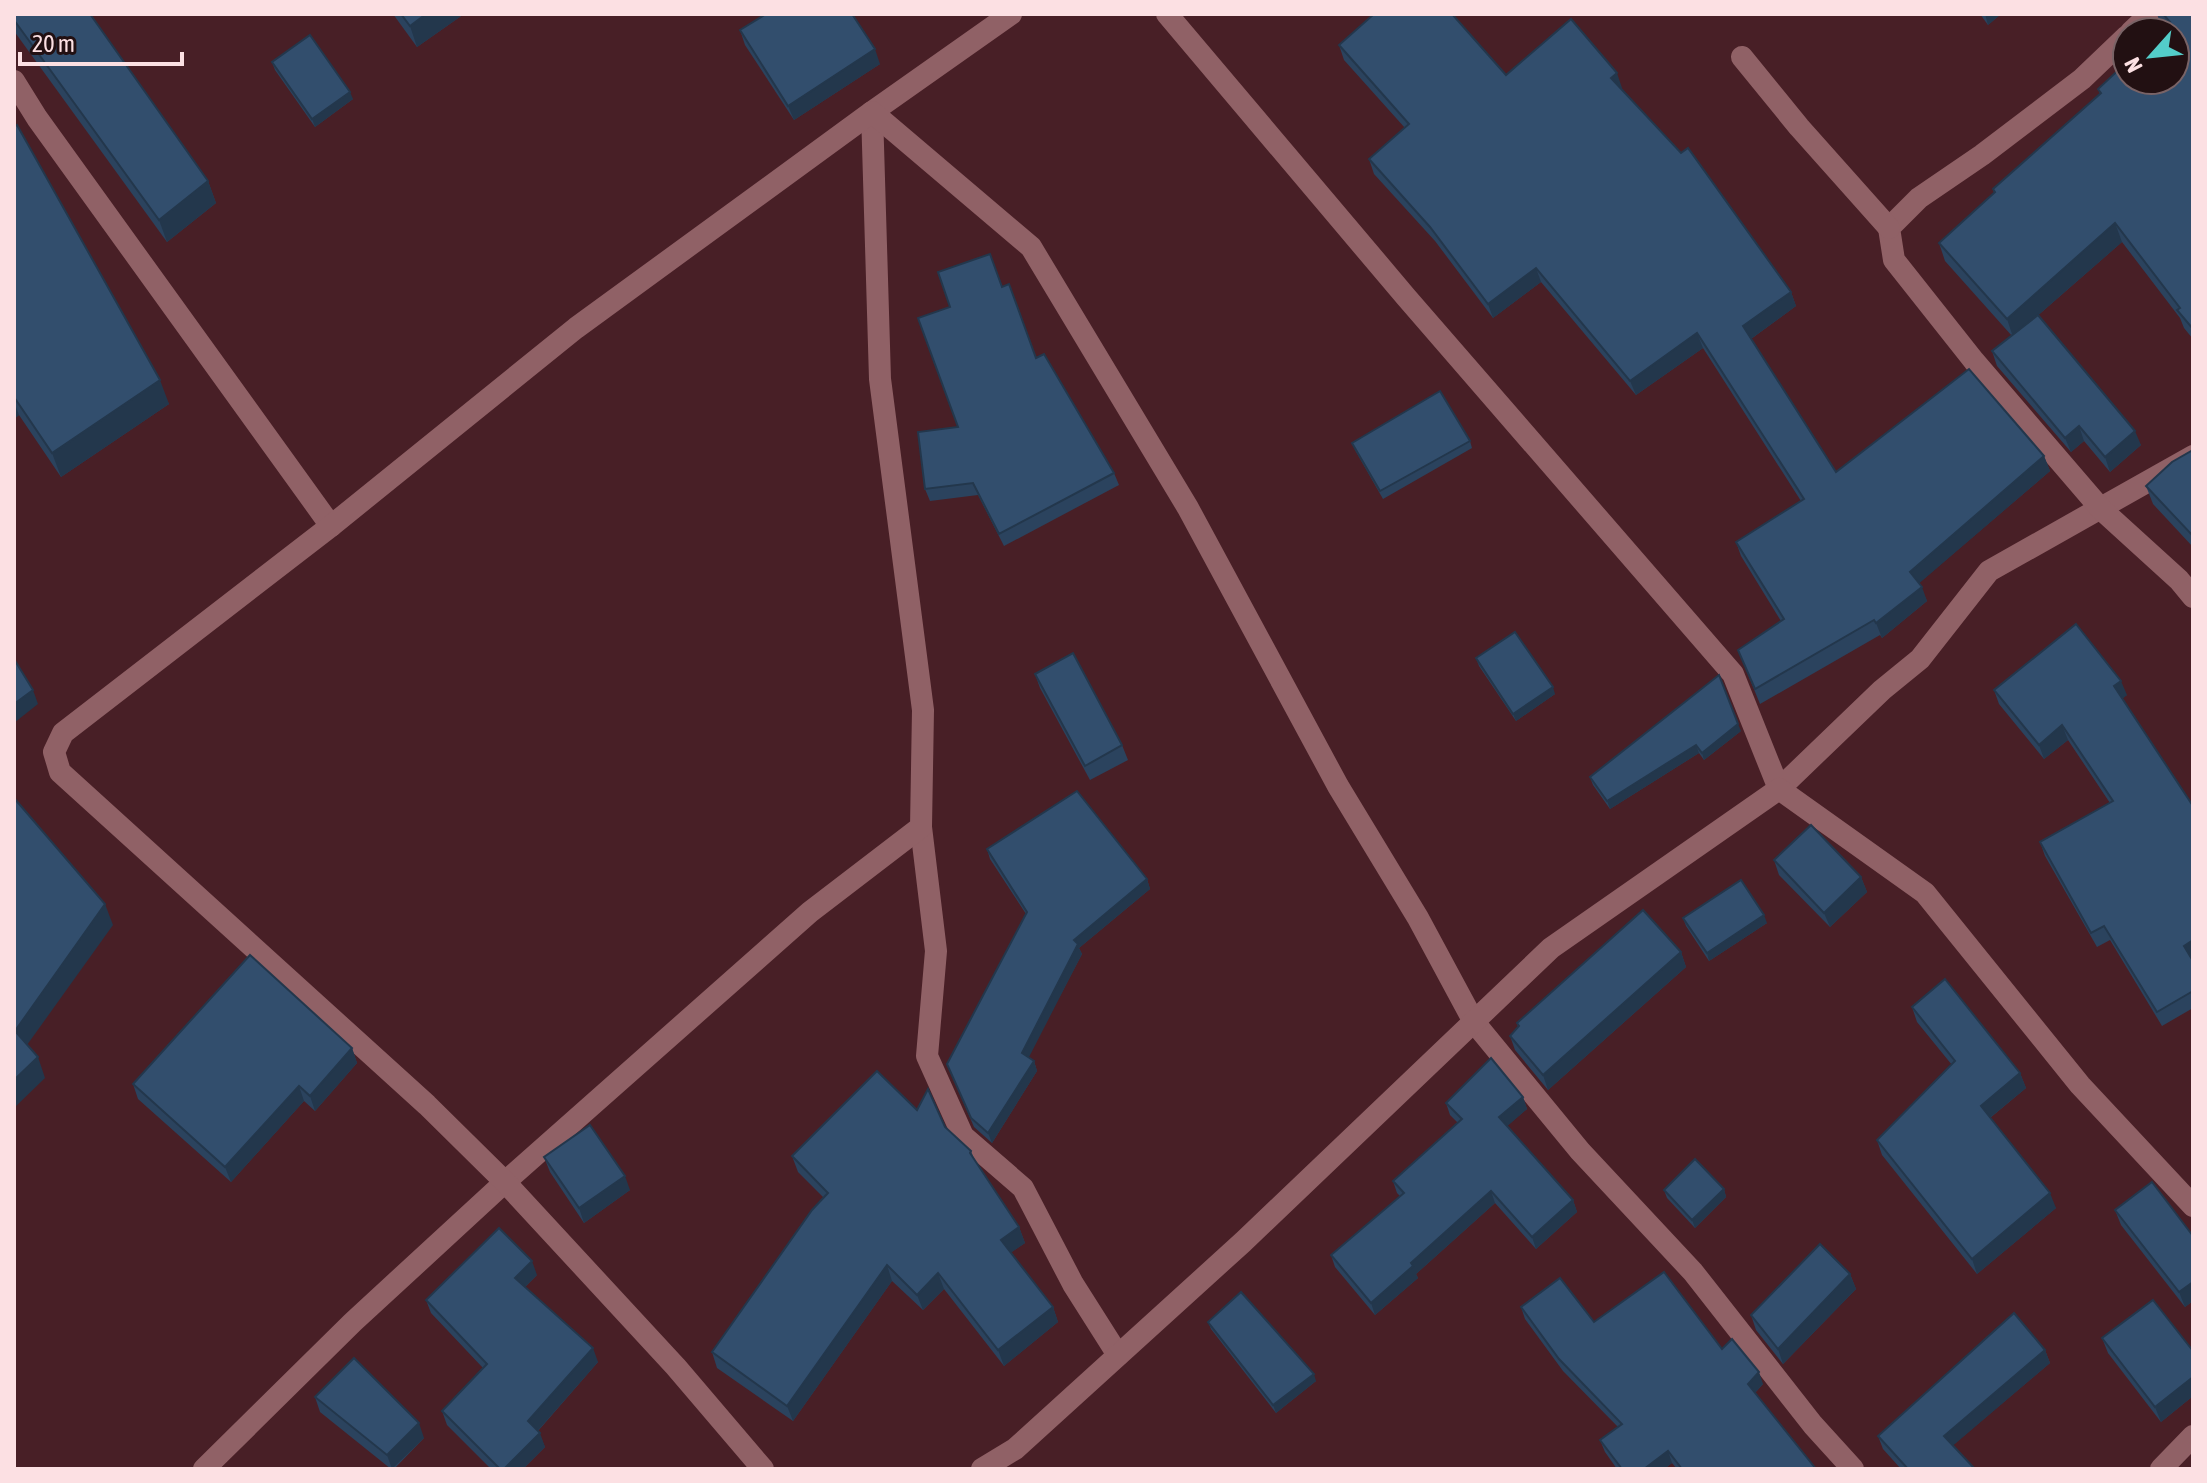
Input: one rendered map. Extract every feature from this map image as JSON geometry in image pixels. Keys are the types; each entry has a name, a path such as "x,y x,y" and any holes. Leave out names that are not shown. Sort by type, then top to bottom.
{"street":[{"path":"763,1469 676,1367 505,1182 427,1105 60,772 54,752 63,733 331,526 576,328 1011,14"},
{"path":"1167,14 1416,309 1733,674 1779,789 1925,893 2080,1085 2193,1206"},
{"path":"1889,228 1919,198 1982,155 2082,79 2111,51"},
{"path":"1742,57 1799,127 1889,228 1894,260 2044,445 2101,509 2179,580 2193,597"},
{"path":"14,81 37,118 331,526"},
{"path":"872,112 880,379 923,710 921,827 936,951 927,1056 963,1136 1023,1188 1073,1284 1118,1355"},
{"path":"872,112 1031,247 1188,508 1338,786 1418,918 1474,1022 1580,1151 1693,1272 1813,1425 1853,1469"},
{"path":"982,1469 1015,1449 1243,1242 1551,948 1779,789 1882,690 1920,659 1989,571 2193,456"},
{"path":"204,1469 353,1322 505,1182 810,912 921,827"},
{"path":"2161,1469 2193,1436"}],"building":[{"path":"14,14 90,14 208,181 159,220 14,20"},
{"path":"401,14 426,14 410,26"},
{"path":"766,14 852,14 875,49 788,106 740,30"},
{"path":"1374,14 1452,14 1506,75 1571,19 1617,73 1611,78 1681,153 1688,148 1791,292 1743,326 1836,472 1969,369 2044,456 1910,572 1922,587 1876,623 1874,620 1755,689 1738,650 1784,619 1736,542 1804,499 1697,333 1630,381 1536,268 1488,304 1430,227 1369,159 1409,124 1339,45"},
{"path":"2163,14 2193,14 2193,329 2115,223 2007,319 1939,243 1995,192 1993,189 2101,93 2098,89 2111,77 2111,96 2191,96 2191,16"},
{"path":"310,35 350,92 312,119 272,62"},
{"path":"17,125 160,380 52,453 14,397 14,127"},
{"path":"990,254 1002,287 1009,284 1036,358 1044,354 1114,473 999,534 973,483 925,489 918,432 958,427 918,318 950,307 938,272"},
{"path":"2038,315 2135,431 2105,457 2079,426 2065,438 1992,351"},
{"path":"1440,391 1470,441 1380,491 1352,443"},
{"path":"2193,450 2193,536 2146,486 2172,462"},
{"path":"2076,624 2121,681 2114,686 2193,806 2193,940 2184,946 2193,961 2193,991 2157,1012 2104,926 2091,933 2040,842 2113,801 2062,725 2039,745 1994,690"},
{"path":"1515,632 1553,687 1513,714 1476,658"},
{"path":"1073,653 1122,745 1085,766 1035,674"},
{"path":"14,659 33,690 14,704"},
{"path":"1719,675 1738,724 1702,753 1696,745 1607,801 1590,777"},
{"path":"1077,791 1147,879 1074,940 1078,944 1022,1053 1034,1061 988,1133 971,1118 947,1064 1027,912 987,849"},
{"path":"14,798 105,904 15,1031 38,1057 14,1080"},
{"path":"1811,825 1861,877 1824,913 1774,860"},
{"path":"1741,880 1764,915 1707,953 1683,918"},
{"path":"1643,910 1681,952 1543,1075 1510,1036 1519,1026 1517,1023"},
{"path":"250,955 352,1048 310,1096 299,1086 225,1167 133,1084"},
{"path":"1945,979 2020,1073 1981,1106 2050,1193 1972,1259 1877,1140 1955,1061 1912,1007"},
{"path":"1491,1058 1523,1097 1499,1117 1573,1200 1532,1237 1491,1191 1371,1303 1331,1255 1404,1193 1393,1181 1462,1119 1446,1103"},
{"path":"877,1071 917,1110 928,1089 945,1127 971,1151 1019,1227 1001,1240 1053,1307 998,1350 938,1273 917,1295 887,1265 787,1406 712,1352 812,1210 828,1193 792,1156"},
{"path":"590,1125 625,1176 579,1208 544,1157"},
{"path":"1695,1159 1724,1189 1692,1220 1664,1190"},
{"path":"2152,1182 2193,1236 2193,1282 2179,1292 2115,1210"},
{"path":"499,1228 532,1261 515,1278 593,1348 528,1421 540,1433 504,1469 500,1469 442,1411 487,1364 426,1300"},
{"path":"1820,1244 1850,1274 1778,1349 1751,1315"},
{"path":"1664,1272 1722,1349 1732,1339 1759,1372 1748,1384 1816,1469 1682,1469 1668,1451 1644,1469 1622,1469 1600,1440 1622,1424 1559,1359 1521,1307 1560,1278 1594,1322"},
{"path":"1241,1292 1314,1374 1273,1405 1208,1322"},
{"path":"2153,1300 2193,1351 2193,1377 2155,1407 2102,1338"},
{"path":"2014,1313 2045,1350 1944,1436 1975,1469 1908,1469 1878,1436"},
{"path":"354,1358 419,1423 387,1455 315,1397"}]}
